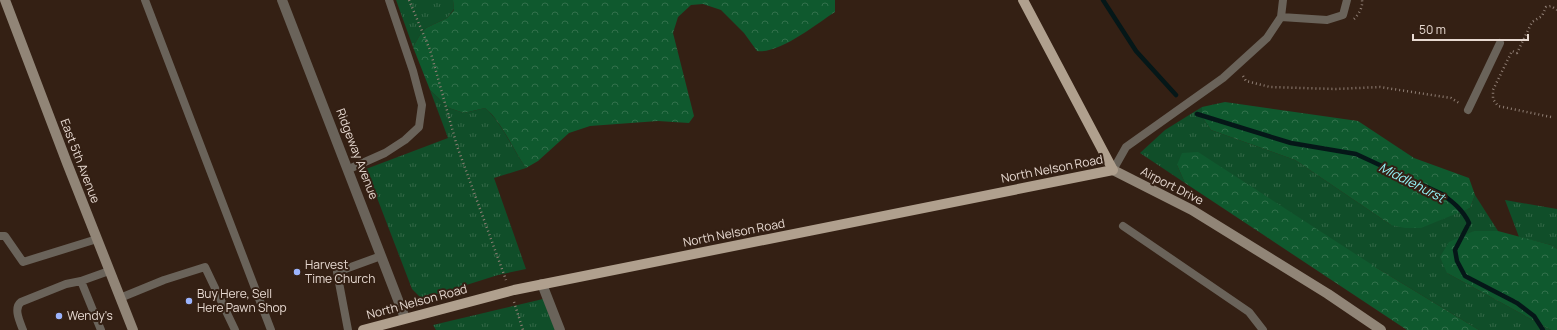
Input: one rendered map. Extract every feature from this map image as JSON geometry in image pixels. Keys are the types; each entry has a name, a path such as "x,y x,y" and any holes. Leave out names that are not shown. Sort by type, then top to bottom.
{"main road":[{"name":"East 5th Avenue","path":"5,0 132,330"},
{"path":"1024,0 1113,170"},
{"name":"North Nelson Road","path":"363,330 542,284 1113,170"},
{"name":"Airport Drive","path":"1113,170 1197,213 1328,294 1376,329"}],"street":[{"name":"Ridgeway Avenue","path":"282,0 349,169 405,318"},
{"path":"542,284 560,330"}],"lane":[{"path":"145,0 271,330"},
{"path":"349,169 385,153 406,140 419,127 422,105 389,0"},
{"path":"1113,170 1126,147 1223,78 1267,38 1281,17 1283,0"},
{"path":"1281,17 1328,20 1343,15 1347,0"},
{"path":"1468,110 1500,43"},
{"path":"1123,226 1248,312 1262,330"},
{"path":"0,236 5,236 23,262 97,239"},
{"path":"348,330 337,272 381,256"},
{"path":"120,298 164,280 205,267 235,330"},
{"path":"23,330 16,308 18,304 66,284 78,282 110,271"},
{"path":"78,282 101,330"}],"path":[{"path":"409,0 430,50 457,146 523,330"},
{"path":"1353,19 1358,15 1363,4 1362,0"},
{"path":"1551,117 1498,106 1493,99 1493,90 1512,51 1517,53 1532,22 1542,16 1546,7 1551,6 1557,10"},
{"path":"1245,72 1242,77 1246,81 1270,87 1336,89 1380,87 1451,98 1468,110"}],"green space":[{"path":"396,0 453,0 454,9 447,18 426,28 413,47"},
{"path":"453,0 835,0 835,12 787,43 766,51 757,51 744,33 721,10 703,4 691,5 678,17 673,33 694,116 689,123 658,121 590,126 569,133 538,161 526,168 502,128 491,113 485,108 464,113 449,108 430,90 413,47 426,28 447,18 454,10"},
{"path":"430,90 449,108 464,113 485,108 502,128 526,168 494,178 526,269 498,275 422,299 412,289 366,169 448,138"},
{"path":"1225,102 1358,121 1414,158 1469,178 1475,195 1470,208 1421,228 1405,228 1391,225 1295,160 1211,130 1202,117 1202,107"},
{"path":"1202,107 1202,117 1211,130 1295,160 1391,225 1470,208 1475,195 1498,231 1474,231 1447,273 1551,330 1479,330 1377,268 1177,165 1185,183 1140,153 1165,130"},
{"path":"1198,152 1377,268 1479,330 1407,330 1185,183 1177,165 1182,153"},
{"path":"1505,200 1557,209 1557,249 1551,245 1519,237"},
{"path":"1474,231 1498,231 1551,245 1557,249 1557,330 1551,330 1447,273 1440,257 1449,242"},
{"path":"543,299 555,330 436,330 433,325"}],"waterway":[{"name":"Middlehurst","path":"1103,0 1136,51 1176,95"},
{"name":"Middlehurst","path":"1197,114 1291,143 1356,154 1442,194 1464,214 1469,223 1455,250 1457,261 1465,276 1517,303 1534,316 1543,330"}],"place":[{"name":"Harvest Time Church","path":"297,272"},
{"name":"Buy Here, Sell Here Pawn Shop","path":"189,301"},
{"name":"Wendy's","path":"59,316"}]}
